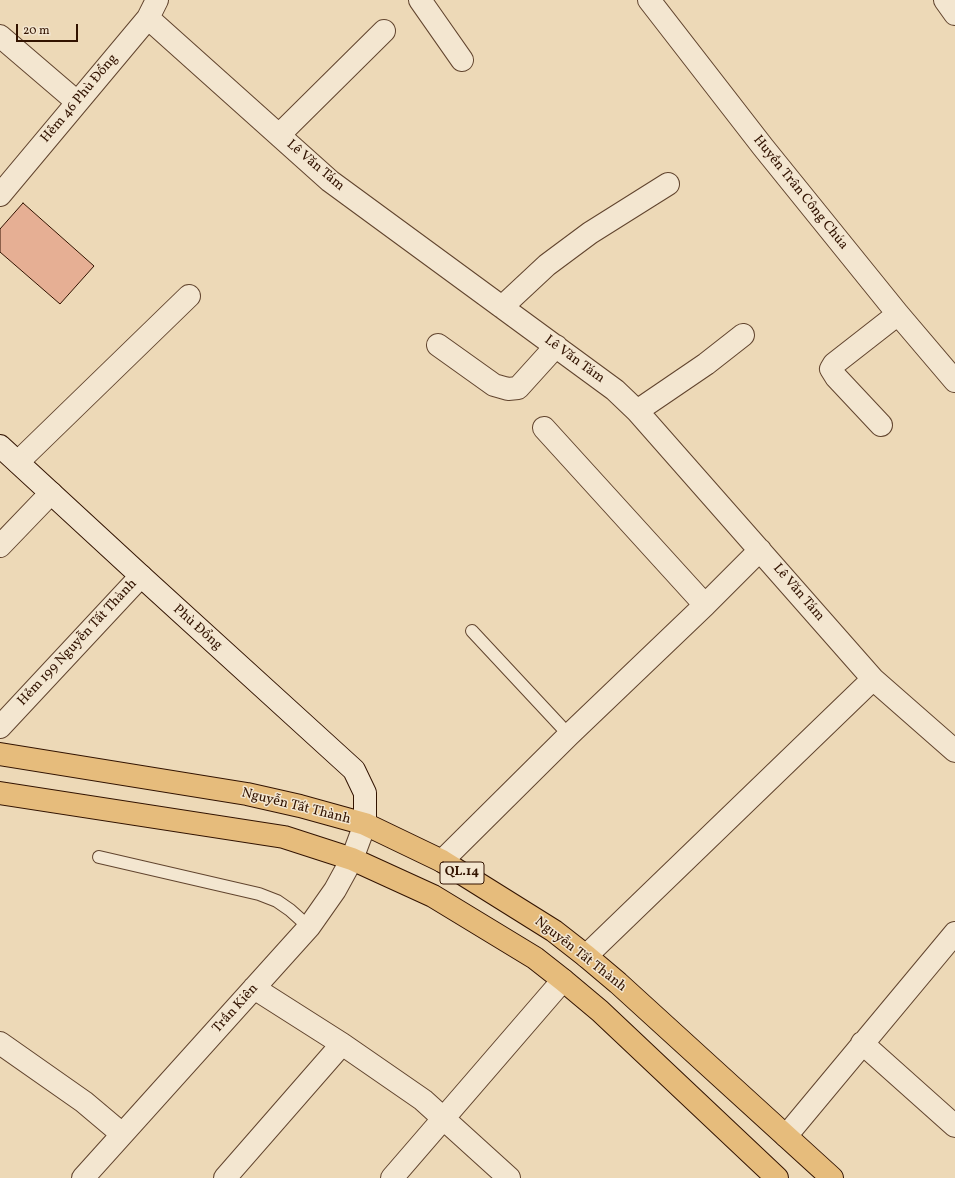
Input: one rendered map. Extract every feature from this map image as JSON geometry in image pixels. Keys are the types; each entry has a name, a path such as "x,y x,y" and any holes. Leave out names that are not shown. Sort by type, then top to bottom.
{"main road":[{"name":"Nguyễn Tất Thành","path":"0,754 247,794 300,806 364,824 442,861 554,931 586,956 618,983 832,1178"},
{"name":"QL.14","path":"0,793 284,838 352,859 433,896 535,958 563,980 600,1011 777,1178"}],"street":[{"path":"420,0 462,60"},
{"name":"Huyền Trân Công Chúa","path":"650,0 763,147 898,314 955,381"},
{"path":"945,0 955,14"},
{"name":"Hẻm 46 Phù Đổng","path":"0,195 152,9"},
{"name":"Lê Văn Tám","path":"152,9 279,135 330,181 615,390 637,411 873,679 955,751"},
{"path":"279,135 384,31"},
{"path":"0,36 77,102"},
{"path":"502,307 547,265 590,233 668,184"},
{"path":"18,462 189,296"},
{"path":"881,425 836,377 831,369 834,364 898,314"},
{"path":"637,411 706,364 743,335"},
{"path":"438,345 494,385 508,389 518,388 556,346"},
{"path":"544,428 705,605"},
{"name":"Phù Đổng","path":"0,446 140,576 354,770 365,793 364,824"},
{"path":"0,546 51,493"},
{"path":"442,861 568,735 705,605 760,550"},
{"name":"Hẻm 199 Nguyễn Tất Thành","path":"0,727 140,576"},
{"path":"586,956 873,679"},
{"name":"Trần Kiên","path":"83,1178 309,928 335,890 352,859 364,824"},
{"path":"786,1136 955,933"},
{"path":"392,1178 563,980"},
{"path":"254,988 342,1044 417,1096 509,1178"},
{"path":"0,1043 84,1102 122,1134"},
{"path":"862,1043 955,1126"},
{"path":"225,1178 342,1044"}],"lane":[{"path":"472,631 568,735"},
{"path":"99,857 259,894 290,910 309,928"}],"building":[{"path":"23,203 94,266 60,304 0,252 0,229"}]}
